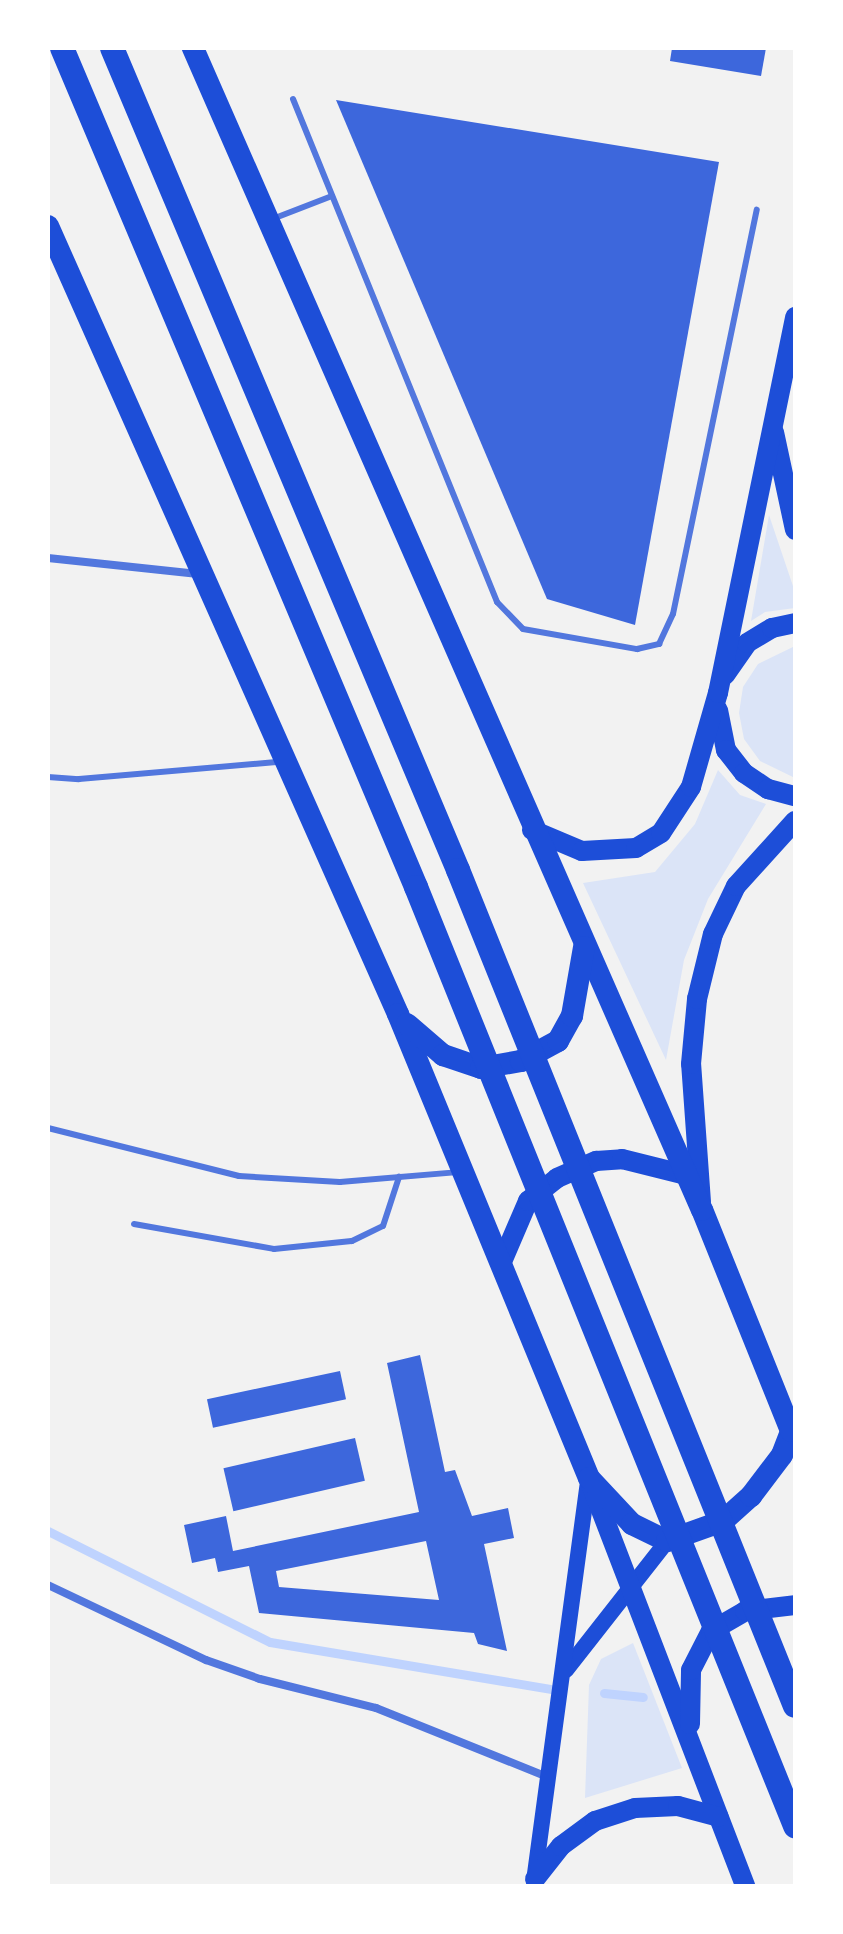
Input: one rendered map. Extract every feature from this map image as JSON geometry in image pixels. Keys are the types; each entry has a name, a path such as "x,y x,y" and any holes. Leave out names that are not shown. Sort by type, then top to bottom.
{"highway":[{"path":"50,48 91,116"},
{"path":"62,48 416,887 795,1826"},
{"path":"112,48 458,870 795,1706"},
{"path":"48,226 398,1014 589,1478 632,1524 667,1541 723,1521 751,1496 793,1437 702,1210 532,830 193,48"},
{"path":"398,1014 443,1055 481,1068 521,1061 558,1041 572,1016 584,946"}],"main road":[{"path":"532,830 582,851 611,853 636,848 661,833 691,787 718,693 795,317"},
{"path":"773,423 795,530"},
{"path":"795,623 772,628 747,643 729,666 718,693 718,722 735,762 768,789 795,796"},
{"path":"702,1210 691,1064 697,999 713,934 736,886 795,821"},
{"path":"501,1264 528,1201 557,1178 596,1161 622,1159 686,1175"},
{"path":"589,1478 745,1886"},
{"path":"534,1883 589,1478"},
{"path":"563,1675 667,1541"},
{"path":"693,1748 691,1670 711,1631 745,1611 795,1605"},
{"path":"534,1883 561,1846 595,1821 622,1812 678,1806 719,1817"}],"street":[{"path":"48,558 203,575"},
{"path":"48,1585 206,1660 260,1679 376,1708 550,1778"}],"lane":[{"path":"293,99 497,602 523,629 637,649 659,644 673,614 757,210"},
{"path":"267,221 332,196"},
{"path":"48,777 79,779 286,761"},
{"path":"48,1128 239,1176 340,1182 463,1172"},
{"path":"134,1224 274,1249 352,1241 383,1226 399,1177"}],"shaded area":[{"path":"769,515 795,592 795,608 765,612 751,621"},
{"path":"795,646 795,778 760,761 744,739 739,713 743,687 758,664"},
{"path":"718,770 740,795 766,804 708,899 684,960 666,1060 583,883 655,872 695,824"},
{"path":"633,1643 682,1768 585,1798 589,1685 601,1659"}],"building":[{"path":"672,48 766,48 761,76 670,61"},
{"path":"336,100 719,162 635,625 547,599"},
{"path":"420,1355 445,1472 455,1470 472,1516 508,1508 514,1538 484,1544 507,1651 478,1644 474,1633 259,1613 249,1566 218,1572 215,1558 192,1563 184,1525 226,1516 233,1551 419,1512 387,1363","holes":["426,1541 439,1600 279,1587 276,1571"]},
{"path":"340,1371 346,1399 213,1428 207,1399"},
{"path":"355,1438 365,1481 233,1511 223,1468"}],"waterway":[{"path":"48,1531 270,1642 550,1689"},
{"path":"604,1693 643,1697"}]}
